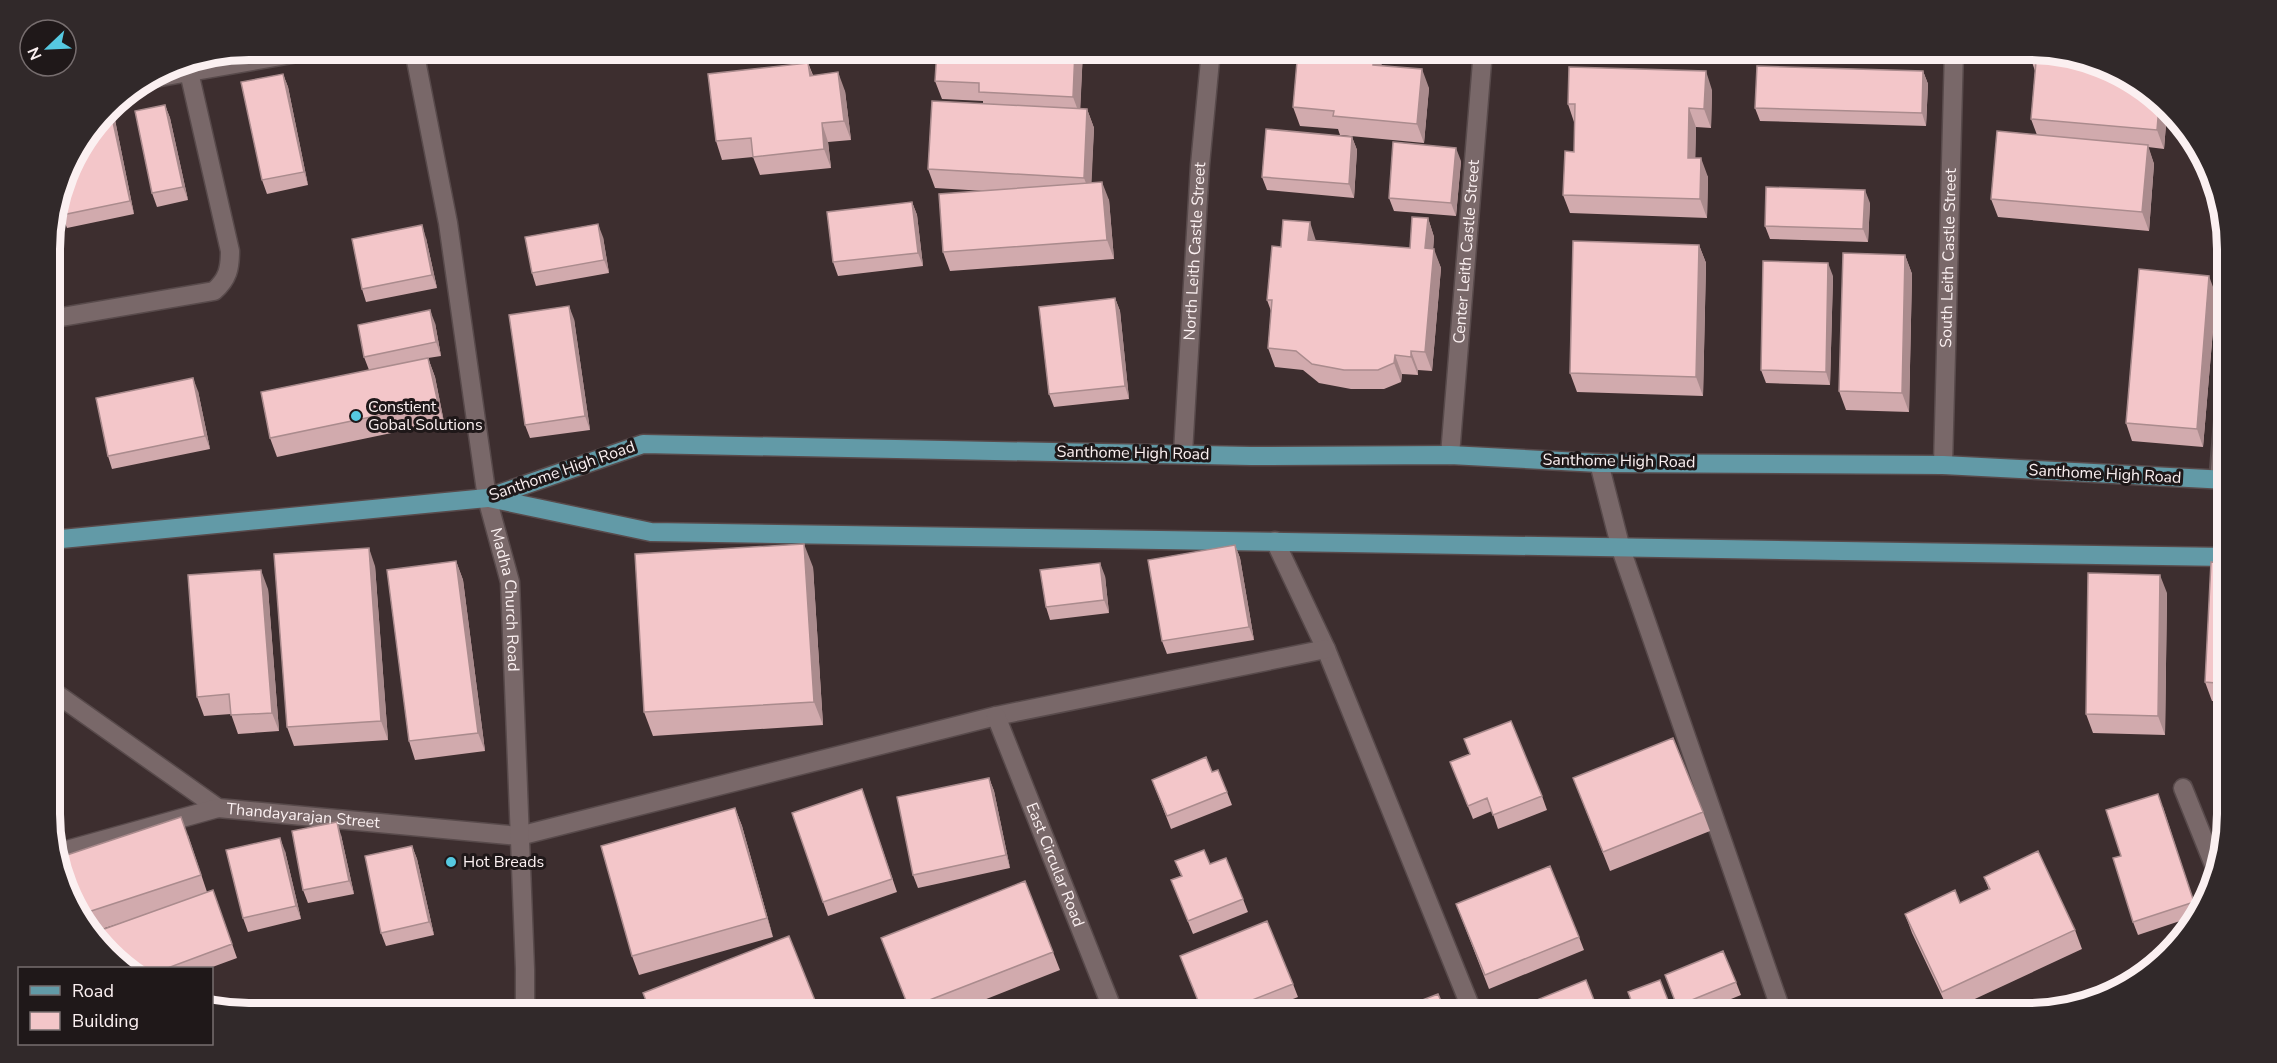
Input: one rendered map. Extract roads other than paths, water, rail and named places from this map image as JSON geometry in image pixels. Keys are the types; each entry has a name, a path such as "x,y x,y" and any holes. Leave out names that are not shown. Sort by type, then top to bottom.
{"main road":[{"name":"Santhome High Road","path":"60,539 487,498 643,444 1251,456 1450,455 1599,463 1942,465 2217,480"},
{"path":"487,498 651,532 2217,557"}],"street":[{"path":"174,75 258,60"},
{"name":"Madha Church Road","path":"416,60 448,223 487,498 510,582 525,1003"},
{"name":"North Leith Castle Street","path":"1183,453 1200,165 1210,60"},
{"name":"Center Leith Castle Street","path":"1450,455 1483,60"},
{"name":"South Leith Castle Street","path":"1942,465 1953,60"},
{"path":"60,317 214,291 228,275 230,251 189,72"},
{"path":"1599,463 1621,549 1779,1003"},
{"path":"1275,542 1326,649 1469,1003"},
{"name":"Thandayarajan Street","path":"60,696 219,808 519,836 996,716 1326,649"},
{"name":"East Circular Road","path":"996,716 1110,1003"},
{"path":"2182,788 2211,858"},
{"path":"64,851 219,808"}],"place":[{"name":"Constient Gobal Solutions","path":"356,416"},
{"name":"Hot Breads","path":"451,862"}]}
